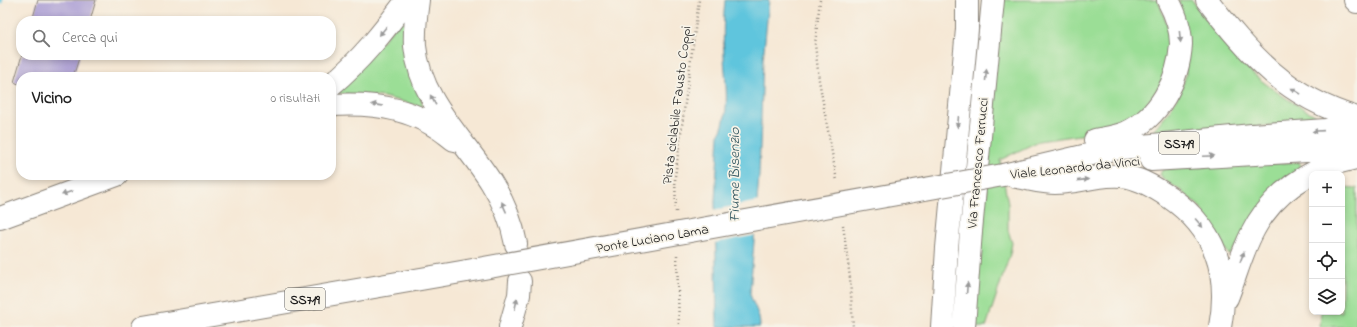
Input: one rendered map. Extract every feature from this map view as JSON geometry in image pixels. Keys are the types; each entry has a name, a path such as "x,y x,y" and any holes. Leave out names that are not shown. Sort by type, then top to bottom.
{"main road":[{"path":"336,81 352,67 368,49 407,0"},
{"path":"418,0 415,46 418,66 425,85 445,120 472,155 502,201 509,216 516,244"},
{"name":"Via Francesco Ferrucci","path":"942,327 947,248 967,29 967,0"},
{"name":"Via Francesco Ferrucci","path":"964,327 971,231 993,0"},
{"path":"1003,175 1050,151 1112,137 1126,132 1141,123 1157,108 1175,77 1181,43 1179,27 1168,0"},
{"path":"1207,0 1241,42 1272,73 1310,99 1357,118"},
{"path":"336,106 371,104 397,109 419,118 448,135 472,155"},
{"name":"Viale Leonardo da Vinci","path":"1003,175 1113,149 1252,135 1357,128"},
{"name":"Viale Leonardo da Vinci","path":"1003,175 1116,162 1357,148"},
{"path":"1222,317 1250,236 1265,212 1290,186 1309,174 1335,162 1357,157"},
{"path":"1003,175 1055,183 1116,176 1128,177 1156,188 1179,204 1203,228 1211,241 1224,284 1222,317"},
{"name":"Ponte Luciano Lama","path":"143,327 467,271 1003,175"},
{"path":"0,218 103,180"},
{"path":"510,327 519,294 520,281"}],"path":[{"name":"Pista ciclabile Fausto Coppi","path":"676,212 675,177 699,0"},
{"path":"820,0 815,44 819,80 837,181"},
{"path":"843,225 850,278 853,327"},
{"path":"677,254 679,327"}],"green space":[{"path":"998,0 1158,0 1167,25 1170,40 1170,54 1163,82 1141,112 1108,131 1039,141 1000,160 1008,204 1008,230 1012,243 1010,254 986,327 969,327"},
{"path":"1179,0 1192,0 1228,48 1261,81 1282,96 1315,115 1319,121 1154,135 1155,128 1170,110 1181,90 1186,75"},
{"path":"404,16 423,107 384,97 339,93 339,91"},
{"path":"1299,162 1301,166 1229,255 1200,207 1180,190 1164,180 1160,174 1163,169"},
{"path":"1345,187 1357,188 1357,327 1320,327 1321,315 1345,315"}],"water":[{"name":"Fiume Bisenzio","path":"725,0 769,0 763,60 759,176 750,294 758,314 760,327 717,327 715,201 719,135 723,126 726,106 723,35"}],"pier":[{"path":"759,201 756,235 714,243 713,210"}],"building":[{"path":"38,0 96,0 91,16 33,16"},
{"path":"21,60 78,60 75,72 17,72"}]}
